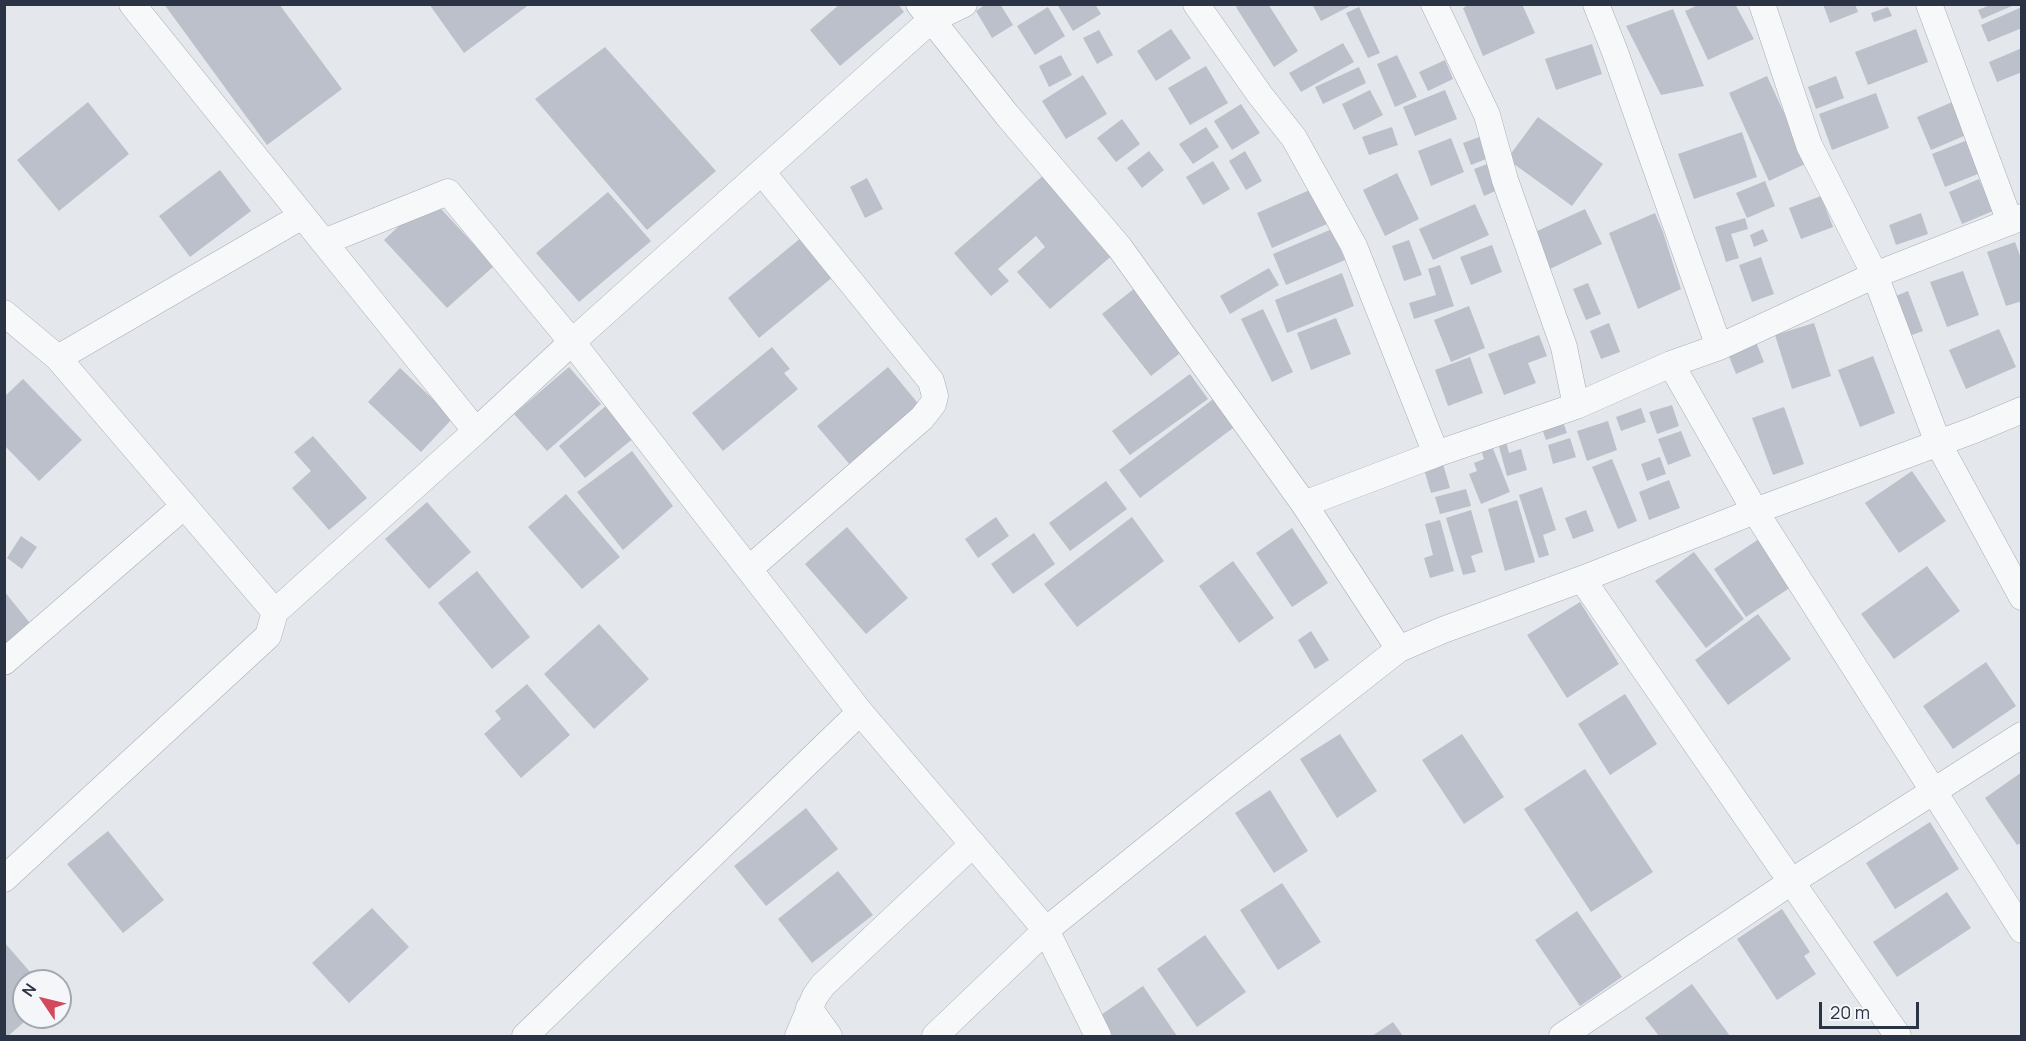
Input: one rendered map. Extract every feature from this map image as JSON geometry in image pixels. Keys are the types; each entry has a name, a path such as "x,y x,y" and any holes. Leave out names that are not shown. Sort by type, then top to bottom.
{"street":[{"path":"132,4 476,431"},
{"path":"4,879 268,636 274,612 762,172 925,12 964,4"},
{"path":"1196,4 1260,95 1294,138 1354,246 1436,454"},
{"path":"1434,4 1487,114 1505,180 1564,346 1576,406"},
{"path":"1596,4 1719,347"},
{"path":"1762,4 1809,145 1875,275 1938,443 2022,597"},
{"path":"1304,504 1436,454 1576,406 1671,364 1719,347 1875,275 2016,219 1929,4"},
{"path":"925,12 1007,115 1120,248 1304,504 1399,649"},
{"path":"749,568 922,418 933,404 935,396 930,381 762,172"},
{"path":"324,242 448,192 572,342 860,712 1046,930 1098,1036"},
{"path":"58,358 302,216"},
{"path":"4,313 58,358 274,612"},
{"path":"1671,364 1755,511 2022,930"},
{"path":"934,1036 1046,930 1399,649 1443,630 2022,410"},
{"path":"4,662 184,506"},
{"path":"1582,579 1898,1036"},
{"path":"525,1036 860,712"},
{"path":"1562,1036 1791,882 2022,735"},
{"path":"798,1036 809,1008 823,985 973,844"},
{"path":"809,1008 829,1036"}],"building":[{"path":"164,4 279,4 342,89 267,145"},
{"path":"429,4 530,4 464,53"},
{"path":"840,4 898,4 904,12 840,66 810,30"},
{"path":"986,4 1000,4 1013,25 992,38 976,11"},
{"path":"1057,4 1095,4 1101,14 1073,31"},
{"path":"1240,4 1268,4 1298,51 1274,67 1236,7"},
{"path":"1312,4 1354,4 1321,21"},
{"path":"1470,4 1522,4 1535,33 1483,56 1463,8"},
{"path":"1700,4 1735,4 1754,39 1708,60 1685,11"},
{"path":"1823,4 1855,4 1858,12 1830,23"},
{"path":"1990,5 2014,5 1982,19 1978,10"},
{"path":"1048,7 1065,36 1035,55 1017,26"},
{"path":"1359,7 1380,53 1368,58 1346,13"},
{"path":"1888,7 1892,16 1874,22 1871,13"},
{"path":"2022,7 2022,28 1988,42 1981,25"},
{"path":"1673,9 1704,86 1661,95 1626,26"},
{"path":"1171,29 1191,58 1156,81 1137,51"},
{"path":"1916,29 1928,62 1868,85 1855,52"},
{"path":"1099,30 1113,55 1097,64 1083,38"},
{"path":"1343,43 1354,62 1301,92 1289,73"},
{"path":"1592,44 1602,74 1556,90 1545,59"},
{"path":"605,47 716,171 647,230 535,99"},
{"path":"2022,48 2022,72 1997,82 1989,62"},
{"path":"1061,55 1072,75 1049,87 1039,66"},
{"path":"1397,55 1417,97 1395,107 1377,64"},
{"path":"1445,60 1453,79 1428,91 1419,72"},
{"path":"1206,66 1228,103 1190,125 1168,88"},
{"path":"1359,67 1366,83 1323,104 1315,87"},
{"path":"1083,75 1107,114 1066,139 1042,101"},
{"path":"1767,76 1807,163 1769,181 1729,93"},
{"path":"1836,76 1844,98 1816,109 1808,87"},
{"path":"1370,90 1383,115 1354,130 1342,104"},
{"path":"1445,90 1457,119 1415,136 1403,107"},
{"path":"1876,93 1889,128 1832,150 1819,114"},
{"path":"1957,100 1971,133 1931,150 1917,117"},
{"path":"88,102 129,154 59,211 17,160"},
{"path":"1241,104 1260,133 1232,150 1214,121"},
{"path":"1538,117 1603,164 1572,206 1507,159"},
{"path":"1122,119 1140,144 1116,162 1097,138"},
{"path":"1206,127 1219,147 1193,164 1179,144"},
{"path":"1392,127 1398,145 1369,155 1362,137"},
{"path":"1742,132 1757,177 1694,199 1678,154"},
{"path":"1482,136 1491,157 1471,165 1463,143"},
{"path":"1451,138 1464,172 1431,186 1418,151"},
{"path":"1970,139 1983,172 1945,187 1932,154"},
{"path":"1149,151 1164,170 1142,188 1127,168"},
{"path":"1245,151 1262,181 1246,190 1229,161"},
{"path":"1213,161 1230,189 1203,205 1186,177"},
{"path":"1490,163 1500,189 1484,196 1474,169"},
{"path":"220,170 251,211 190,257 159,216"},
{"path":"1046,173 1115,253 1050,309 1017,272 1045,247 1036,236 998,269 1009,281 991,296 954,253"},
{"path":"1397,173 1419,219 1385,236 1363,190"},
{"path":"867,178 883,209 865,218 850,187"},
{"path":"1979,179 1993,211 1962,224 1949,192"},
{"path":"1765,181 1775,206 1747,218 1736,193"},
{"path":"1312,189 1327,224 1272,248 1257,213"},
{"path":"608,192 651,241 579,302 536,253"},
{"path":"1821,196 1833,227 1801,239 1789,208"},
{"path":"430,197 494,266 447,308 384,240"},
{"path":"1475,204 1489,235 1433,260 1419,229"},
{"path":"1585,209 1602,244 1550,269 1533,233"},
{"path":"1655,213 1681,289 1638,309 1609,233"},
{"path":"1921,213 1928,234 1896,245 1889,225"},
{"path":"1745,218 1748,229 1731,234 1739,258 1726,262 1715,227"},
{"path":"1332,229 1345,260 1286,285 1273,254"},
{"path":"1763,229 1768,241 1754,247 1750,235"},
{"path":"808,232 840,271 759,338 728,298"},
{"path":"1409,240 1422,275 1404,281 1392,246"},
{"path":"2015,242 2022,261 2022,301 2006,306 1987,252"},
{"path":"1492,245 1502,272 1471,285 1460,257"},
{"path":"1761,257 1774,294 1752,302 1739,265"},
{"path":"1440,265 1454,306 1414,319 1409,303 1436,295 1428,269"},
{"path":"1269,268 1279,285 1230,314 1220,296"},
{"path":"1963,271 1979,315 1947,327 1930,282"},
{"path":"1342,273 1354,306 1287,333 1275,300"},
{"path":"1588,283 1601,314 1586,320 1573,289"},
{"path":"1135,288 1184,350 1151,376 1102,314"},
{"path":"1908,291 1923,331 1901,339 1886,300"},
{"path":"1469,306 1485,348 1451,362 1434,320"},
{"path":"1263,309 1293,372 1272,382 1241,319"},
{"path":"1336,318 1351,354 1311,370 1297,333"},
{"path":"1609,323 1620,352 1601,359 1590,331"},
{"path":"1814,323 1831,376 1792,389 1775,335"},
{"path":"1999,329 2016,367 1966,389 1949,350"},
{"path":"1539,335 1547,356 1528,363 1536,383 1504,395 1488,354"},
{"path":"1756,342 1764,362 1736,374 1728,354"},
{"path":"772,347 790,369 784,373 798,389 723,451 692,413"},
{"path":"1873,356 1895,413 1860,427 1838,370"},
{"path":"1470,357 1483,393 1448,406 1435,370"},
{"path":"569,367 601,404 547,451 514,414"},
{"path":"888,367 921,407 851,466 817,426"},
{"path":"400,368 453,418 421,452 368,402"},
{"path":"1190,374 1208,399 1130,455 1112,431"},
{"path":"23,379 82,440 39,481 4,445 4,397"},
{"path":"1220,394 1241,422 1140,498 1119,470"},
{"path":"614,399 641,432 585,478 559,446"},
{"path":"1672,405 1679,426 1657,434 1649,412"},
{"path":"1784,407 1804,464 1773,475 1752,418"},
{"path":"1641,408 1646,422 1621,431 1616,417"},
{"path":"1561,416 1567,433 1546,440 1540,423"},
{"path":"1608,421 1617,450 1587,461 1577,431"},
{"path":"1681,431 1691,456 1668,465 1658,439"},
{"path":"313,436 367,498 329,530 292,488 311,471 294,452"},
{"path":"1570,438 1576,457 1553,464 1548,445"},
{"path":"1506,441 1509,453 1521,449 1527,470 1507,476 1498,443"},
{"path":"1492,446 1510,492 1481,504 1469,474 1477,471 1474,463 1484,459 1481,450"},
{"path":"632,451 673,506 623,550 577,492"},
{"path":"1441,457 1450,488 1431,493 1422,462"},
{"path":"1660,457 1666,474 1647,481 1641,464"},
{"path":"1612,459 1637,521 1618,529 1592,467"},
{"path":"1912,471 1946,521 1899,553 1865,503"},
{"path":"1669,480 1680,508 1649,520 1639,492"},
{"path":"1106,481 1127,509 1070,551 1049,523"},
{"path":"1542,487 1556,530 1543,535 1549,555 1539,558 1519,495"},
{"path":"1466,489 1471,506 1440,514 1435,497"},
{"path":"566,494 620,557 582,589 528,527"},
{"path":"1517,500 1535,562 1505,571 1488,509"},
{"path":"427,502 471,552 429,589 385,539"},
{"path":"1471,510 1483,552 1471,556 1476,572 1463,575 1446,518"},
{"path":"1586,510 1594,531 1573,539 1565,518"},
{"path":"996,517 1009,536 978,558 965,539"},
{"path":"1132,517 1164,561 1077,627 1044,584"},
{"path":"1440,520 1454,571 1430,578 1424,558 1433,555 1425,524"},
{"path":"847,527 908,598 866,634 805,564"},
{"path":"1292,528 1328,583 1292,607 1256,553"},
{"path":"1034,533 1055,564 1013,594 991,564"},
{"path":"1765,535 1797,583 1746,617 1714,569"},
{"path":"21,536 37,547 22,569 7,558"},
{"path":"1694,552 1744,619 1706,648 1655,581"},
{"path":"1233,561 1274,618 1239,643 1199,586"},
{"path":"1927,566 1960,611 1894,659 1861,614"},
{"path":"477,571 530,637 492,669 438,603"},
{"path":"4,591 38,633 4,660"},
{"path":"1580,602 1619,664 1567,698 1527,635"},
{"path":"1758,614 1791,659 1728,705 1695,660"},
{"path":"599,624 649,679 594,729 544,674"},
{"path":"1311,631 1329,660 1315,669 1298,640"},
{"path":"1986,662 2016,706 1953,749 1923,706"},
{"path":"527,684 570,735 521,778 484,734 501,719 495,711"},
{"path":"1625,694 1657,744 1610,775 1578,724"},
{"path":"1340,734 1377,791 1337,818 1300,759"},
{"path":"1462,734 1504,797 1464,824 1422,760"},
{"path":"1585,769 1653,872 1591,912 1524,809"},
{"path":"2022,772 2022,842 2017,845 1985,798"},
{"path":"1270,790 1308,851 1274,873 1235,813"},
{"path":"806,808 838,849 766,906 734,866"},
{"path":"1930,822 1959,869 1895,909 1866,863"},
{"path":"108,831 164,900 123,933 67,864"},
{"path":"838,871 873,915 812,963 778,919"},
{"path":"1282,883 1321,942 1278,970 1240,910"},
{"path":"1947,892 1971,928 1897,977 1873,942"},
{"path":"372,908 409,947 349,1003 312,963"},
{"path":"1782,909 1810,952 1804,956 1816,974 1777,1000 1737,939"},
{"path":"1577,911 1622,977 1580,1006 1535,940"},
{"path":"1205,935 1246,992 1197,1027 1157,969"},
{"path":"4,942 28,969 12,969 12,1029 16,1029 8,1036 4,1034"},
{"path":"1692,984 1730,1036 1659,1036 1645,1018"},
{"path":"1143,986 1177,1036 1106,1036 1095,1019"},
{"path":"1393,1022 1403,1036 1372,1036"}]}
